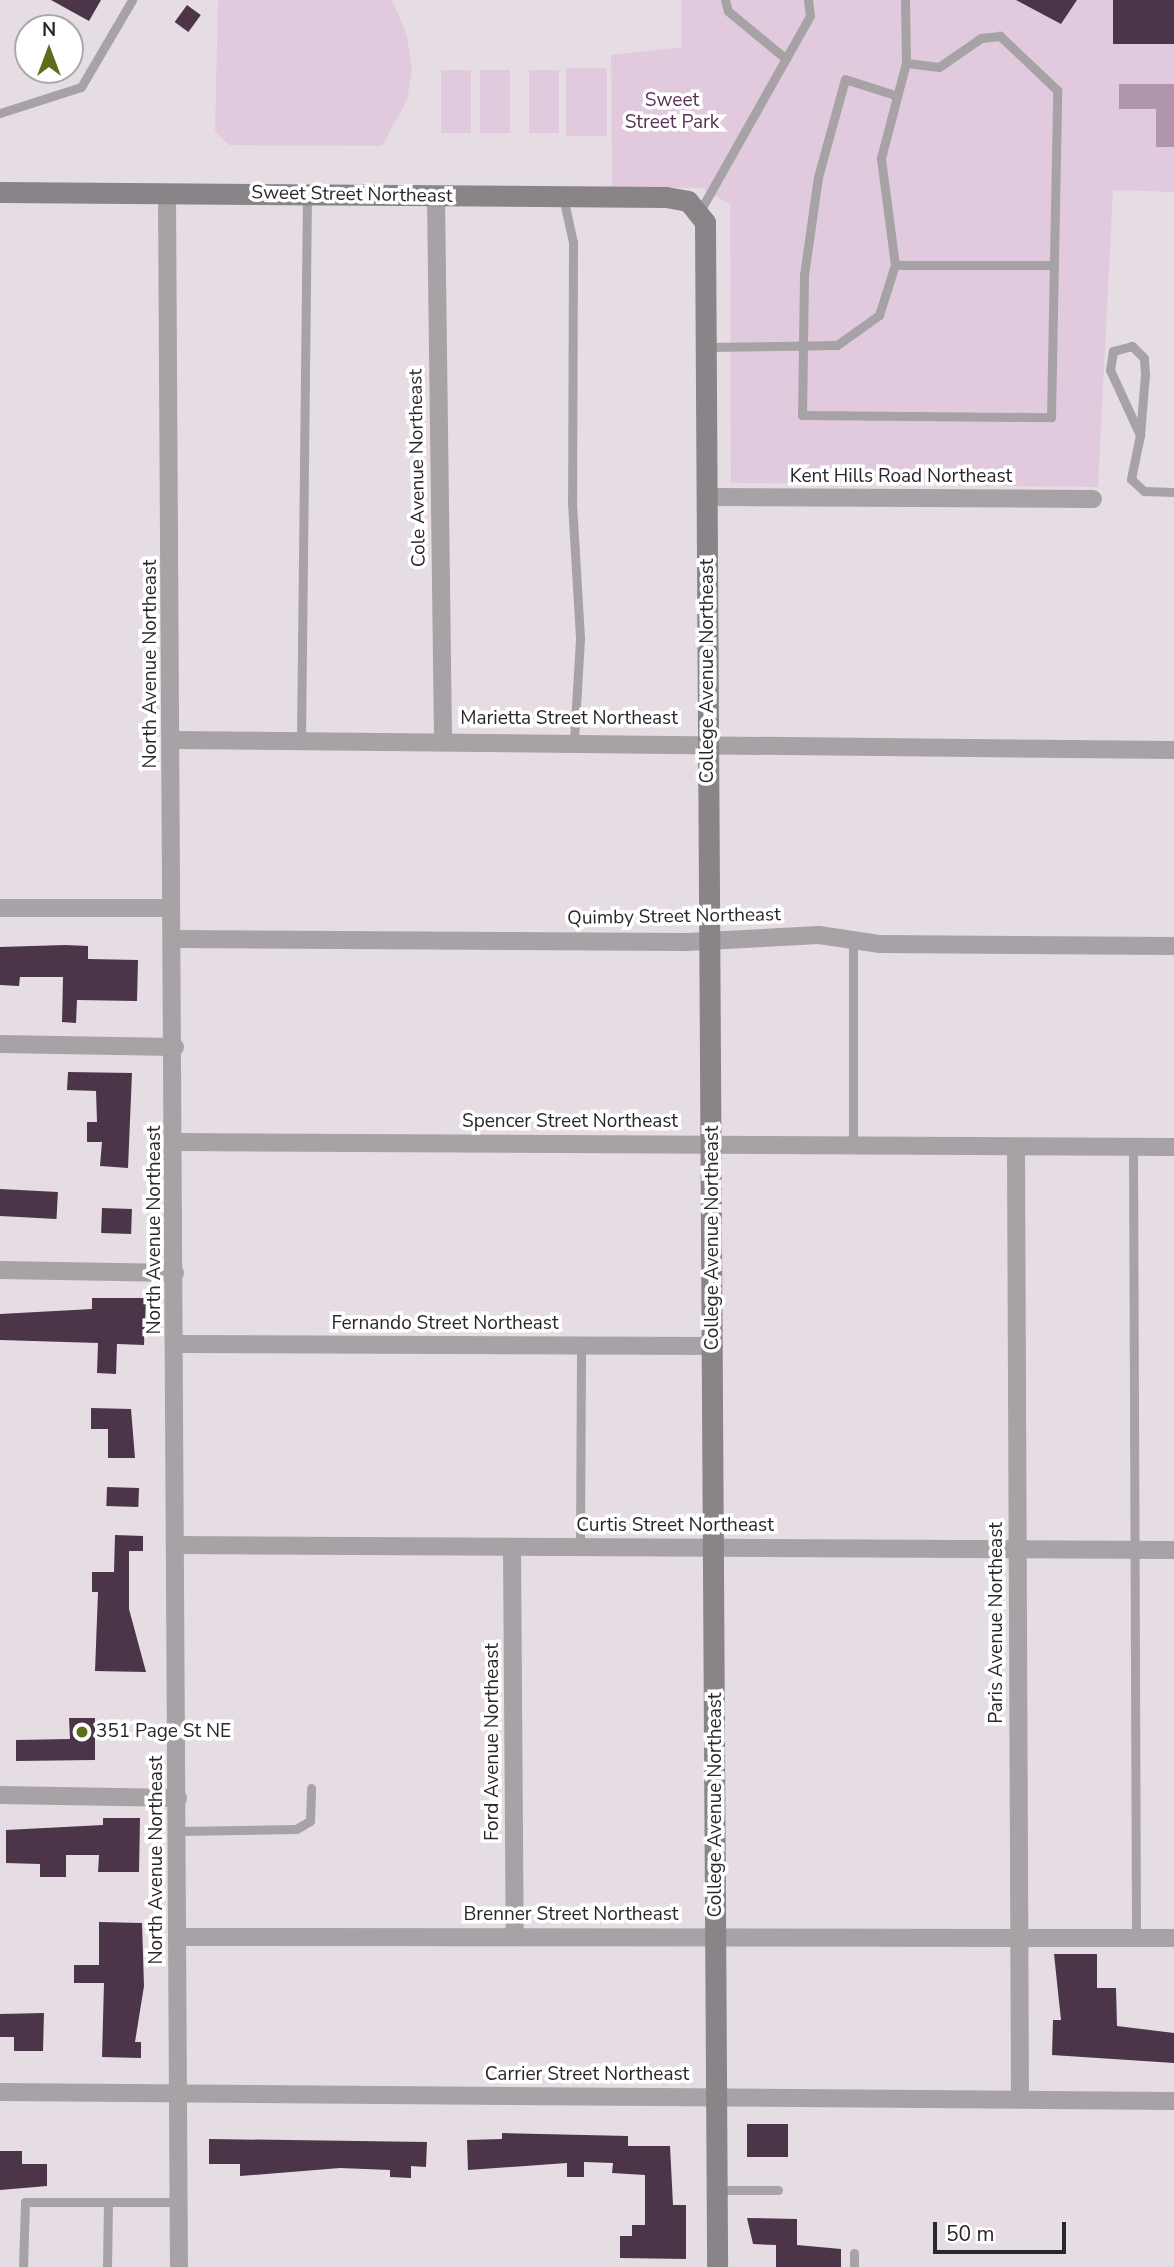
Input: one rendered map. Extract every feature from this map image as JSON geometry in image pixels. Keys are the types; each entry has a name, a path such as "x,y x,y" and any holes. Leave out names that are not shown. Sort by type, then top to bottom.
{"street":[{"name":"Sweet Street Northeast","path":"0,192 678,198 700,211"},
{"name":"North Avenue Northeast","path":"167,194 173,740 168,908 173,939 175,1046 179,2267"},
{"name":"Cole Avenue Northeast","path":"436,196 443,740"},
{"name":"College Avenue Northeast","path":"700,211 707,242 708,347 717,2267"},
{"name":"Kent Hills Road Northeast","path":"708,497 1093,499"},
{"name":"Marietta Street Northeast","path":"173,740 709,740 1174,750"},
{"path":"0,908 168,908"},
{"name":"Quimby Street Northeast","path":"173,939 710,939 1174,946"},
{"path":"0,1044 175,1046"},
{"name":"Spencer Street Northeast","path":"175,1142 1174,1147"},
{"name":"Paris Avenue Northeast","path":"1016,1147 1020,2099"},
{"path":"0,1270 175,1273"},
{"name":"Fernando Street Northeast","path":"176,1344 714,1346"},
{"name":"Curtis Street Northeast","path":"176,1545 1174,1550"},
{"name":"Ford Avenue Northeast","path":"512,1548 515,1936"},
{"path":"0,1796 178,1798"},
{"name":"Brenner Street Northeast","path":"178,1937 1174,1938"},
{"name":"Carrier Street Northeast","path":"0,2092 1174,2101"}],"lane":[{"path":"0,113 82,87 132,0"},
{"path":"725,0 728,11 786,59"},
{"path":"700,211 810,16 808,0"},
{"path":"708,347 803,349 837,345 867,329 888,298 895,265 881,178 895,95 906,63 908,1"},
{"path":"895,95 845,79 818,177 804,275 802,415 1051,417 1052,265 1060,104 1053,84 1000,36 981,38 939,67 906,63"},
{"path":"301,740 307,195"},
{"path":"563,197 573,242 572,503 580,639 574,740"},
{"path":"895,265 1052,265"},
{"path":"1140,435 1110,370 1113,351 1132,346 1143,358 1145,374 1140,435 1131,479 1144,491 1174,492"},
{"path":"852,1145 853,940"},
{"path":"1133,1147 1132,1549 1136,1938"},
{"path":"580,1547 581,1345"},
{"path":"178,1831 296,1829 310,1821 311,1788"},
{"path":"718,2190 778,2190"},
{"path":"23,2267 25,2202 178,2202"},
{"path":"107,2267 108,2202"},
{"path":"854,2267 855,2253"}],"green space":[{"path":"218,0 392,0 407,35 412,71 407,100 382,146 229,145 215,132"},
{"name":"Sweet Street Park","path":"681,0 1174,0 1174,192 1113,190 1098,487 731,483 730,204 701,188 612,187 611,55 682,47"},
{"path":"566,68 607,68 607,136 566,136"},
{"path":"441,70 471,70 471,133 441,133"},
{"path":"480,70 510,70 510,133 480,133"},
{"path":"529,70 559,70 559,133 529,133"}],"shaded area":[{"path":"1119,84 1174,84 1174,147 1156,147 1156,109 1119,109"}],"building":[{"path":"51,0 101,0 89,21 84,18 84,14 76,14"},
{"path":"1016,0 1077,0 1061,24"},
{"path":"1113,0 1174,0 1174,44 1113,44"},
{"path":"187,5 201,15 188,32 175,22"},
{"path":"88,946 88,959 138,960 137,1001 77,1000 76,1023 62,1022 63,977 20,977 19,986 0,985 0,947"},
{"path":"68,1072 132,1073 128,1168 100,1166 102,1142 87,1142 87,1122 97,1122 96,1091 67,1090"},
{"path":"0,1189 58,1192 57,1219 0,1216"},
{"path":"102,1208 132,1209 131,1234 101,1233"},
{"path":"92,1298 146,1298 144,1345 117,1344 116,1374 97,1373 98,1343 0,1340 0,1314 92,1309"},
{"path":"91,1408 131,1409 135,1458 108,1458 108,1429 91,1429"},
{"path":"107,1487 139,1488 138,1507 106,1506"},
{"path":"115,1535 143,1536 143,1551 129,1551 129,1609 146,1672 95,1671 98,1592 92,1592 92,1572 114,1572"},
{"path":"69,1718 95,1718 95,1760 16,1761 16,1740 70,1739"},
{"path":"103,1818 140,1818 139,1872 98,1872 99,1855 66,1855 66,1877 40,1877 40,1864 6,1863 6,1830 103,1825"},
{"path":"99,1922 142,1923 144,1986 135,2042 141,2042 141,2058 102,2057 104,1983 74,1983 74,1965 99,1965"},
{"path":"1054,1954 1097,1954 1097,1988 1116,1988 1117,2026 1174,2033 1174,2063 1052,2055 1053,2020 1061,2020"},
{"path":"44,2013 43,2051 14,2051 14,2037 0,2037 0,2014"},
{"path":"747,2124 788,2124 788,2157 747,2157"},
{"path":"502,2133 628,2136 628,2146 670,2146 673,2205 686,2205 686,2259 620,2258 620,2236 632,2236 632,2225 645,2225 645,2175 612,2173 613,2163 584,2162 584,2177 567,2177 567,2163 468,2170 467,2140 502,2139"},
{"path":"209,2139 427,2142 426,2167 411,2166 411,2178 390,2177 390,2170 340,2168 240,2176 240,2164 209,2164"},
{"path":"0,2151 22,2151 22,2164 47,2164 47,2186 0,2190"},
{"path":"747,2218 797,2219 797,2245 841,2249 841,2267 776,2267 776,2245 753,2244"}],"place":[{"name":"351 Page St NE","path":"82,1732"}]}
